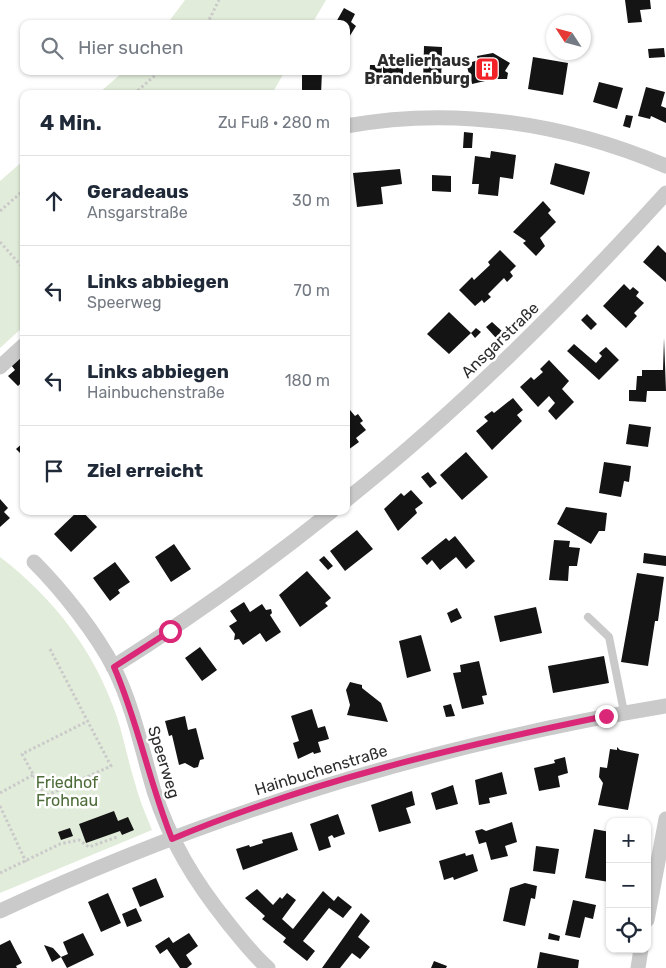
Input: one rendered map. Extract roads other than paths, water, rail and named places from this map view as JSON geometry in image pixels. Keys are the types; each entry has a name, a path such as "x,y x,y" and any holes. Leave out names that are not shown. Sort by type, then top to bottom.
{"street":[{"path":"350,126 404,119 443,118 474,118 525,123 586,137 666,166"},
{"name":"Ansgarstraße","path":"350,497 397,458 491,373 564,302 666,193"},
{"path":"0,367 20,349"},
{"path":"114,667 170,631 259,568 327,515"},
{"name":"Speerweg","path":"34,562 76,611 114,667 126,695 155,792 172,839 207,896 241,940 268,968"},
{"name":"Hainbuchenstraße","path":"0,911 54,886 172,839 296,795 432,755 624,712 666,706"},
{"path":"649,908 666,818"},
{"path":"638,968 640,953"}],"lane":[{"path":"588,617 609,637 624,712"}],"place":[{"name":"Atelierhaus Brandenburg","path":"487,69"}],"park label":[{"name":"Friedhof Frohnau","path":"67,791"}]}
